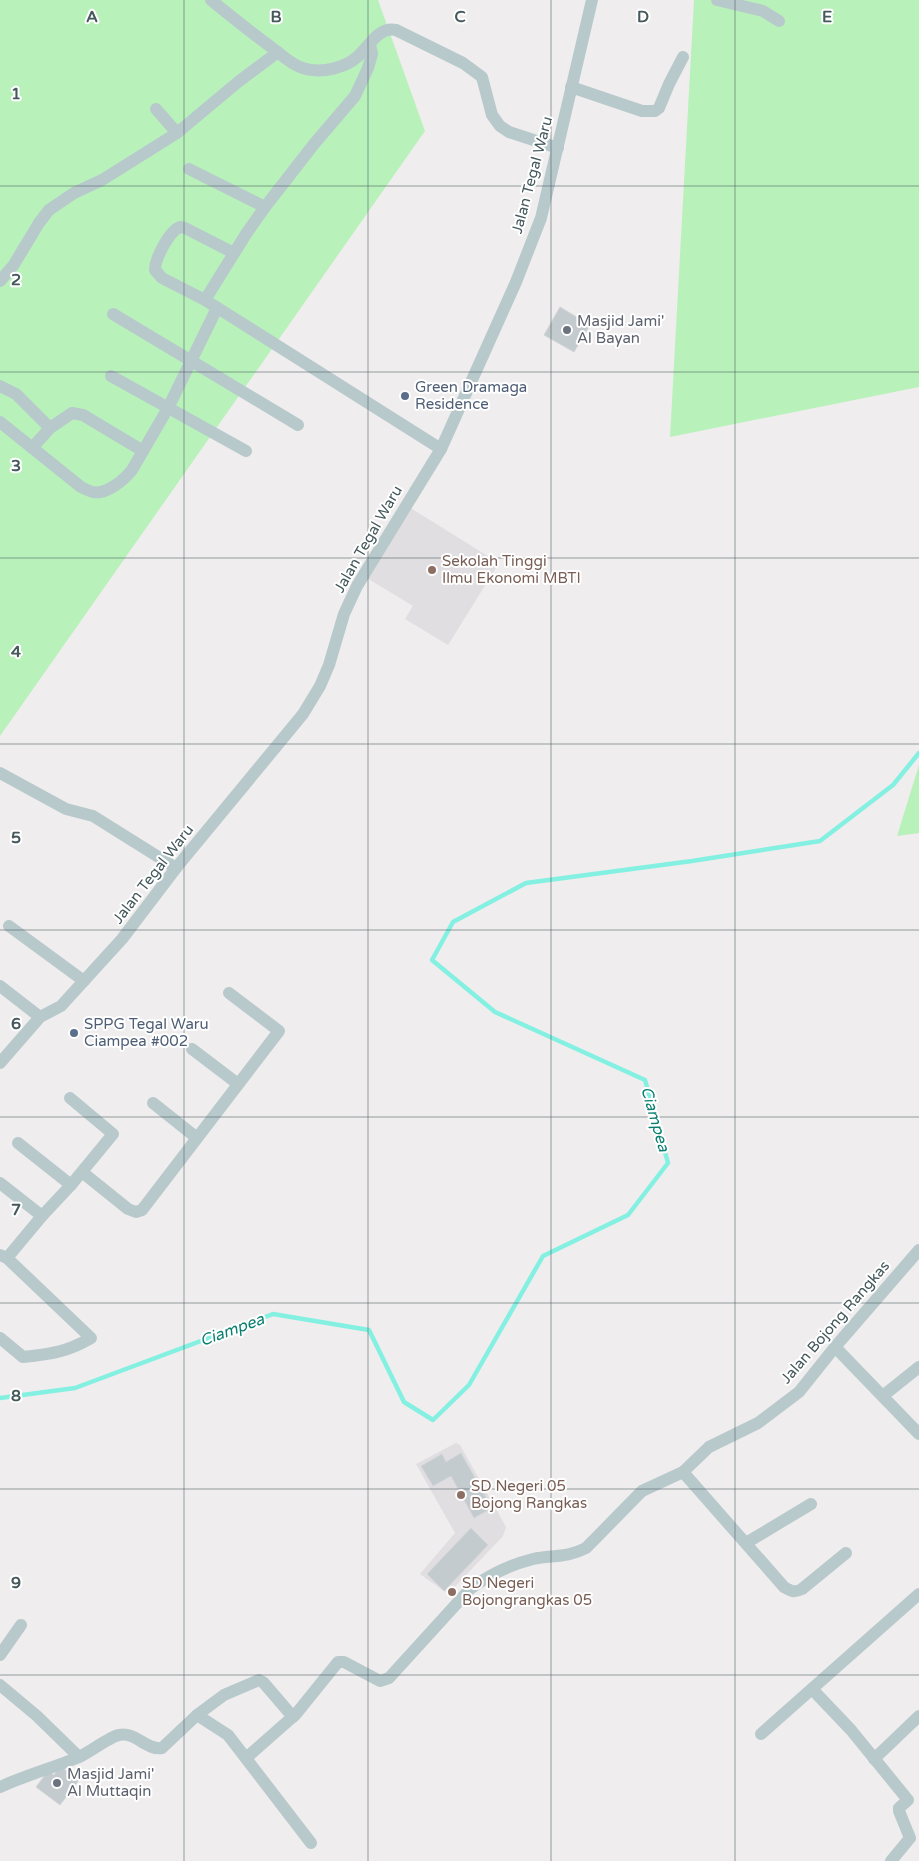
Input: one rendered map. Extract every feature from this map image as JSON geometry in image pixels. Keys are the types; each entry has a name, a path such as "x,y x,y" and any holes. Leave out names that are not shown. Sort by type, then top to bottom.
{"street":[{"path":"211,0 287,60 310,70 337,68 350,62 360,56 381,32 389,29 396,30 463,63 482,78 492,115 500,126 509,132 558,148"},
{"name":"Jalan Tegal Waru","path":"0,1063 40,1017 61,1006 122,939 176,868 303,714 323,679 344,614 357,586 441,449 528,253 541,218 592,0"},
{"path":"717,0 763,11 779,22"},
{"path":"205,300 265,207 314,144 355,96 370,61 372,54 370,44"},
{"path":"0,281 13,266 49,210 74,193 102,180 177,133 238,82 278,52"},
{"path":"572,87 642,111 654,111 659,108 683,57"},
{"path":"156,109 177,133"},
{"path":"189,168 265,207"},
{"path":"234,253 180,227 172,231 156,261 155,270 162,278 205,300 441,449"},
{"path":"0,422 81,487 92,492 99,492 125,478 132,470 168,408 217,308"},
{"path":"113,314 191,359 298,425"},
{"path":"111,376 246,451"},
{"path":"0,386 16,394 50,428"},
{"path":"32,448 50,428 72,413 83,415 143,451"},
{"path":"0,773 66,809 93,816 176,868"},
{"path":"10,926 84,981"},
{"path":"0,986 40,1017"},
{"path":"82,1172 128,1209 136,1212 142,1210 279,1031 229,994"},
{"path":"192,1049 238,1084"},
{"path":"0,1338 23,1357 50,1354 73,1348 91,1338 3,1257 71,1186 113,1134 70,1098"},
{"path":"154,1103 197,1138"},
{"path":"18,1143 71,1186"},
{"path":"0,1183 42,1216"},
{"name":"Jalan Bojong Rangkas","path":"246,1758 293,1717 338,1662 344,1662 380,1681 389,1678 470,1589 481,1581 507,1568 534,1559 575,1554 586,1548 642,1491 682,1472 710,1448 758,1423 798,1392 919,1250"},
{"path":"836,1346 919,1434"},
{"path":"884,1395 919,1367"},
{"path":"682,1472 784,1587 790,1591 797,1592 802,1589 846,1553"},
{"path":"746,1543 811,1504"},
{"path":"761,1734 919,1594"},
{"path":"0,1655 21,1625"},
{"path":"0,1787 30,1774 79,1757 121,1735 135,1738 155,1749 162,1748 197,1715 224,1695 259,1680 263,1682 293,1717"},
{"path":"0,1685 37,1716 79,1757"},
{"path":"812,1689 851,1730 908,1800 899,1808 899,1811 910,1838 891,1861"},
{"path":"197,1715 228,1735 311,1843"},
{"path":"874,1759 919,1716"}],"shaded area":[{"name":"Sekolah Tinggi Ilmu Ekonomi MBTI","path":"409,507 499,563 448,645 405,619 413,606 365,577"},
{"name":"SD Negeri 05 Bojong Rangkas","path":"456,1443 460,1445 506,1527 503,1536 448,1594 420,1574 455,1533 416,1464"}],"green space":[{"path":"0,0 378,0 425,131 0,736"},
{"path":"694,0 919,0 919,387 670,437"},
{"path":"919,765 919,833 897,836"}],"building":[{"name":"Masjid Jami' Al Bayan","path":"560,307 590,325 574,352 544,335"},
{"path":"461,1453 492,1508 474,1518 451,1476 433,1486 421,1466 442,1454 446,1462"},
{"path":"471,1528 488,1545 444,1591 427,1574"},
{"name":"Masjid Jami' Al Muttaqin","path":"60,1766 79,1780 60,1805 36,1787 48,1771 54,1775"}],"waterway":[{"name":"Ciampea","path":"0,1398 75,1388 273,1314 369,1330 404,1402 433,1420 469,1385 543,1256 628,1215 668,1163 645,1080 495,1012 432,960 453,922 526,883 692,861 820,841 893,785 919,753"}],"place":[{"name":"Masjid Jami' Al Bayan","path":"567,330"},
{"name":"Green Dramaga Residence","path":"405,396"},
{"name":"Sekolah Tinggi Ilmu Ekonomi MBTI","path":"432,570"},
{"name":"SPPG Tegal Waru Ciampea #002","path":"74,1033"},
{"name":"SD Negeri 05 Bojong Rangkas","path":"461,1495"},
{"name":"SD Negeri Bojongrangkas 05","path":"452,1592"},
{"name":"Masjid Jami' Al Muttaqin","path":"57,1783"}]}
